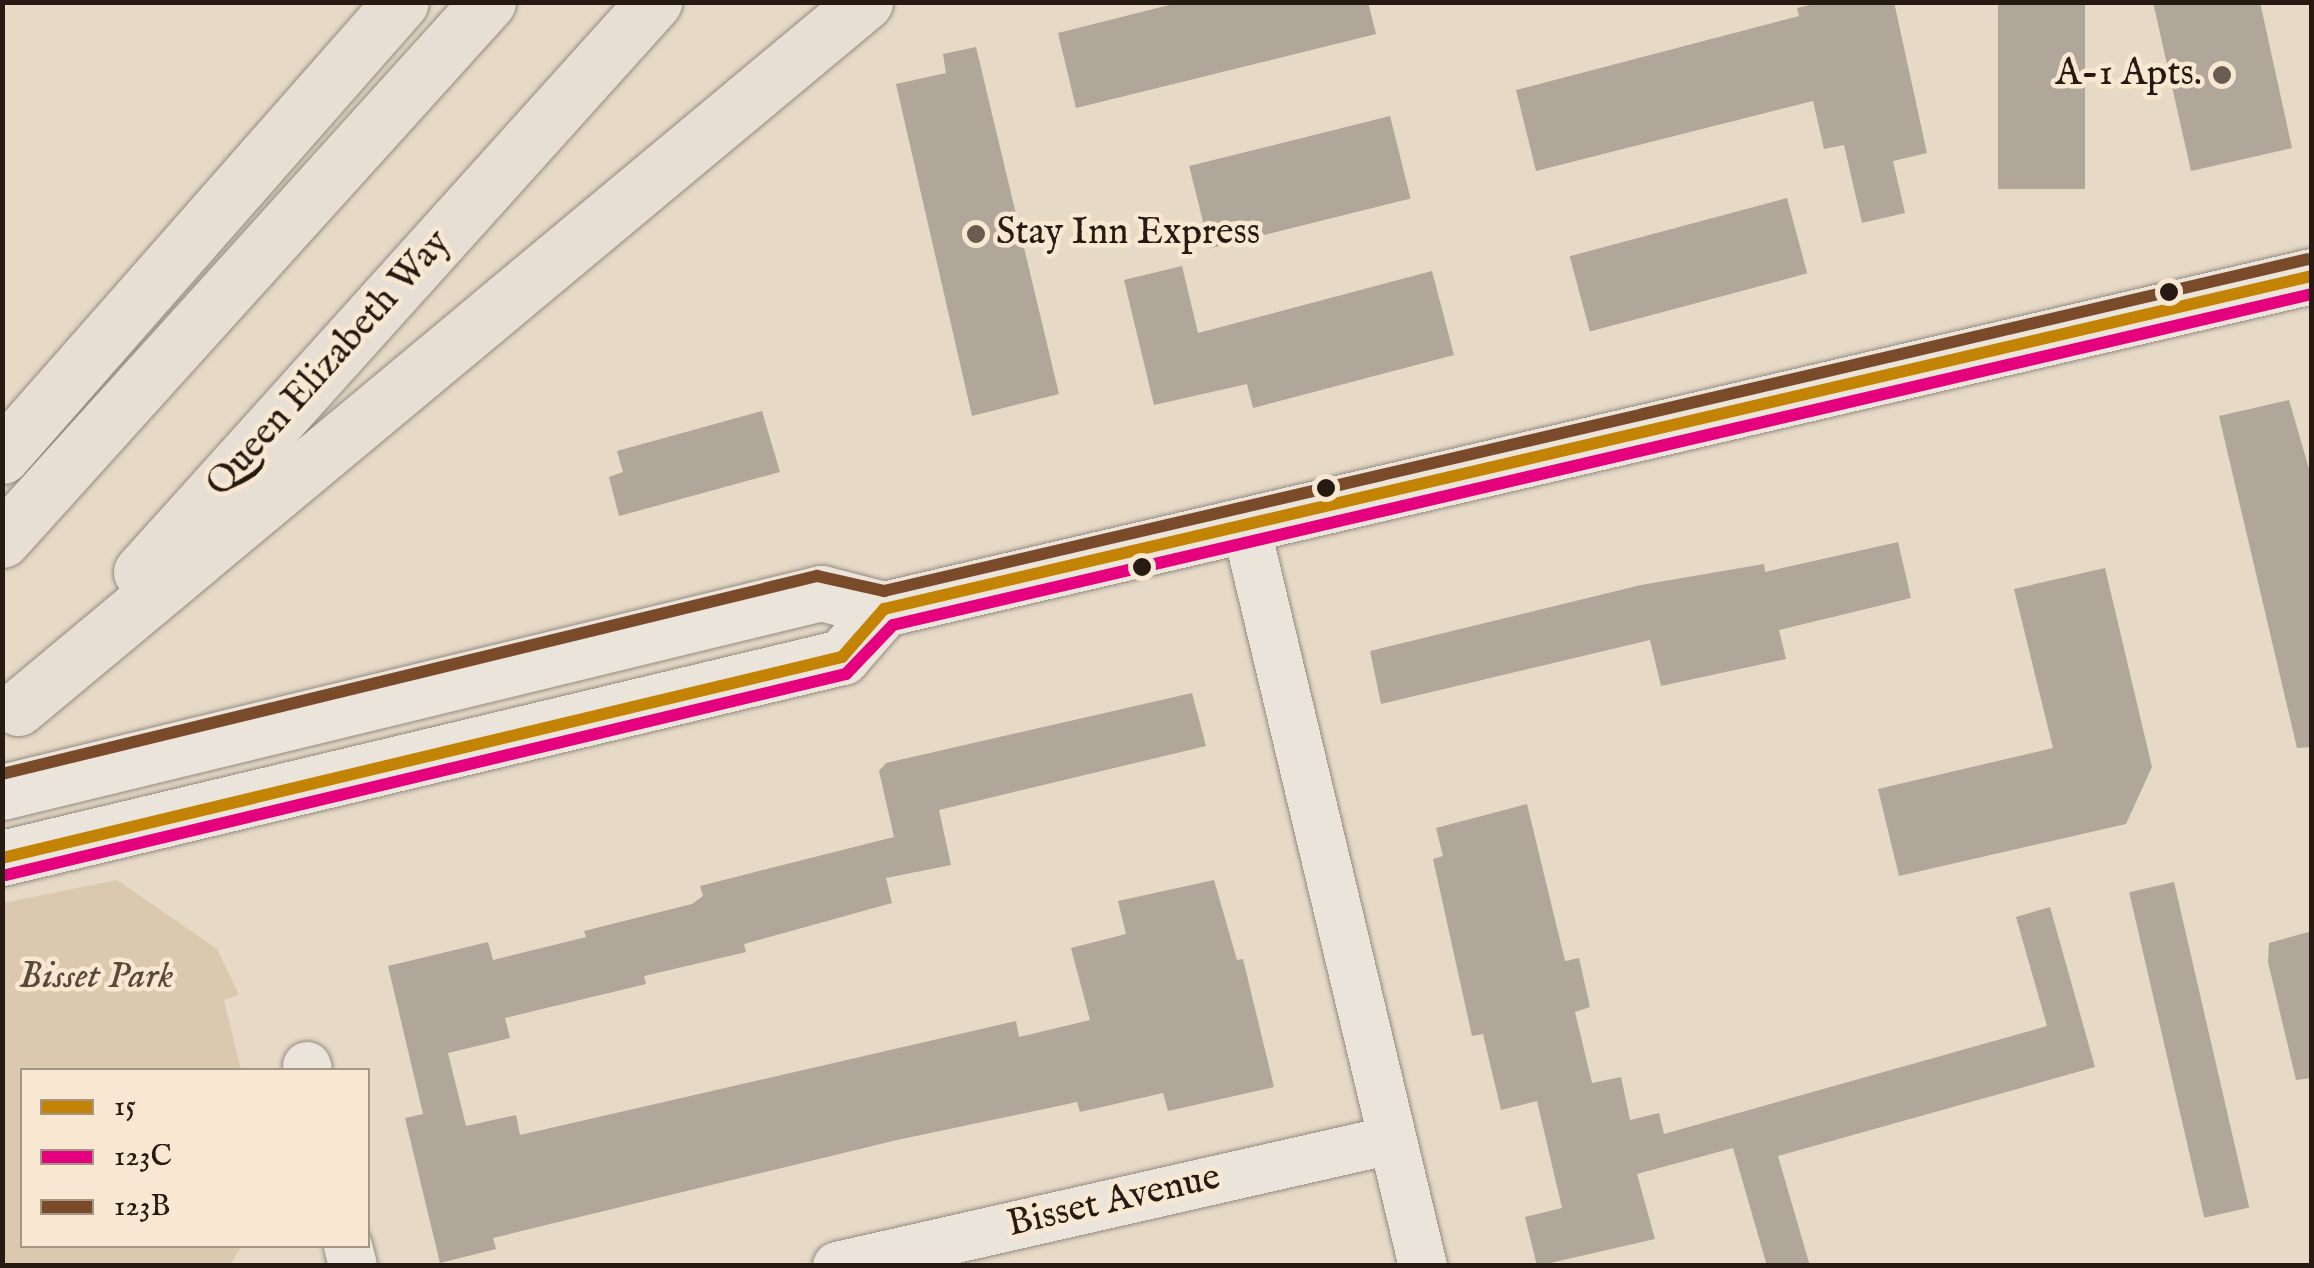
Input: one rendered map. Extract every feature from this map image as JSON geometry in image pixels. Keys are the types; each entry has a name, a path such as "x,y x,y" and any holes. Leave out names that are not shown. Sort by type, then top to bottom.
{"highway":[{"path":"2,456 401,2"},
{"path":"2,540 488,2"},
{"name":"Queen Elizabeth Way","path":"10,717 654,2"},
{"path":"10,717 864,2"}],"main road":[{"path":"2,792 821,594 884,609 2312,276"},
{"path":"2,858 842,658 884,609"}],"street":[{"path":"1245,522 1423,1266"},
{"name":"Bisset Avenue","path":"837,1266 1391,1140"}],"green space":[{"name":"Bisset Park","path":"117,880 217,949 239,995 224,1000 241,1068 20,1068 20,1248 240,1248 230,1265 3,1265 3,903"}],"building":[{"path":"1181,2 1368,2 1376,34 1076,108 1058,33"},
{"path":"1823,2 1894,2 1927,153 1893,161 1905,213 1862,223 1844,145 1824,149 1813,101 1536,171 1516,90 1799,16 1797,8"},
{"path":"1998,2 2085,2 2085,189 1998,189"},
{"name":"A-1 Apts.","path":"2153,2 2260,2 2292,148 2191,171"},
{"name":"Stay Inn Express","path":"976,47 1059,394 972,416 896,84 946,73 943,54"},
{"path":"1390,116 1411,198 1210,249 1189,166"},
{"path":"1787,198 1807,273 1590,332 1570,256"},
{"path":"1182,266 1198,333 1432,271 1454,355 1253,408 1247,384 1154,405 1124,280"},
{"path":"2289,400 2312,479 2312,747 2297,748 2219,416"},
{"path":"762,411 780,472 619,516 609,477 623,472 617,451"},
{"path":"1898,542 1911,598 1779,630 1786,659 1661,686 1650,640 1381,704 1370,651 1641,585 1764,564 1765,572"},
{"path":"2105,568 2152,767 2126,824 1899,876 1878,789 2053,748 2014,589"},
{"path":"1192,693 1206,746 939,810 951,865 886,878 892,903 744,944 746,952 644,976 646,984 505,1018 510,1038 448,1053 466,1126 516,1115 520,1135 1016,1021 1019,1037 1090,1020 1071,948 1126,934 1118,901 1214,880 1237,960 1243,959 1274,1087 1168,1111 1163,1093 1080,1112 1077,1102 897,1140 493,1238 496,1249 440,1263 405,1118 423,1114 388,966 488,942 493,960 586,937 584,931 692,904 703,896 700,886 894,837 879,771 886,763"},
{"path":"1527,804 1565,961 1579,958 1590,1007 1575,1012 1592,1083 1621,1077 1630,1120 1659,1113 1664,1134 2047,1026 2016,917 2050,907 2095,1067 1778,1156 1810,1266 1767,1266 1733,1148 1637,1174 1655,1239 1537,1266 1525,1217 1562,1208 1537,1101 1501,1110 1483,1034 1472,1036 1433,859 1443,856 1436,828"},
{"path":"2174,882 2249,1207 2204,1218 2129,892"},
{"path":"2312,931 2312,1078 2296,1080 2268,962 2269,943"}],"transit line":[{"name":"123B","path":"2,774 817,576 884,591 2308,259"},
{"name":"15","path":"2,858 842,657 884,609 2312,276"},
{"name":"123C","path":"6,875 846,674 893,625 2312,294"}],"place":[{"name":"A-1 Apts.","path":"2222,75"},
{"name":"Stay Inn Express","path":"976,234"}]}
